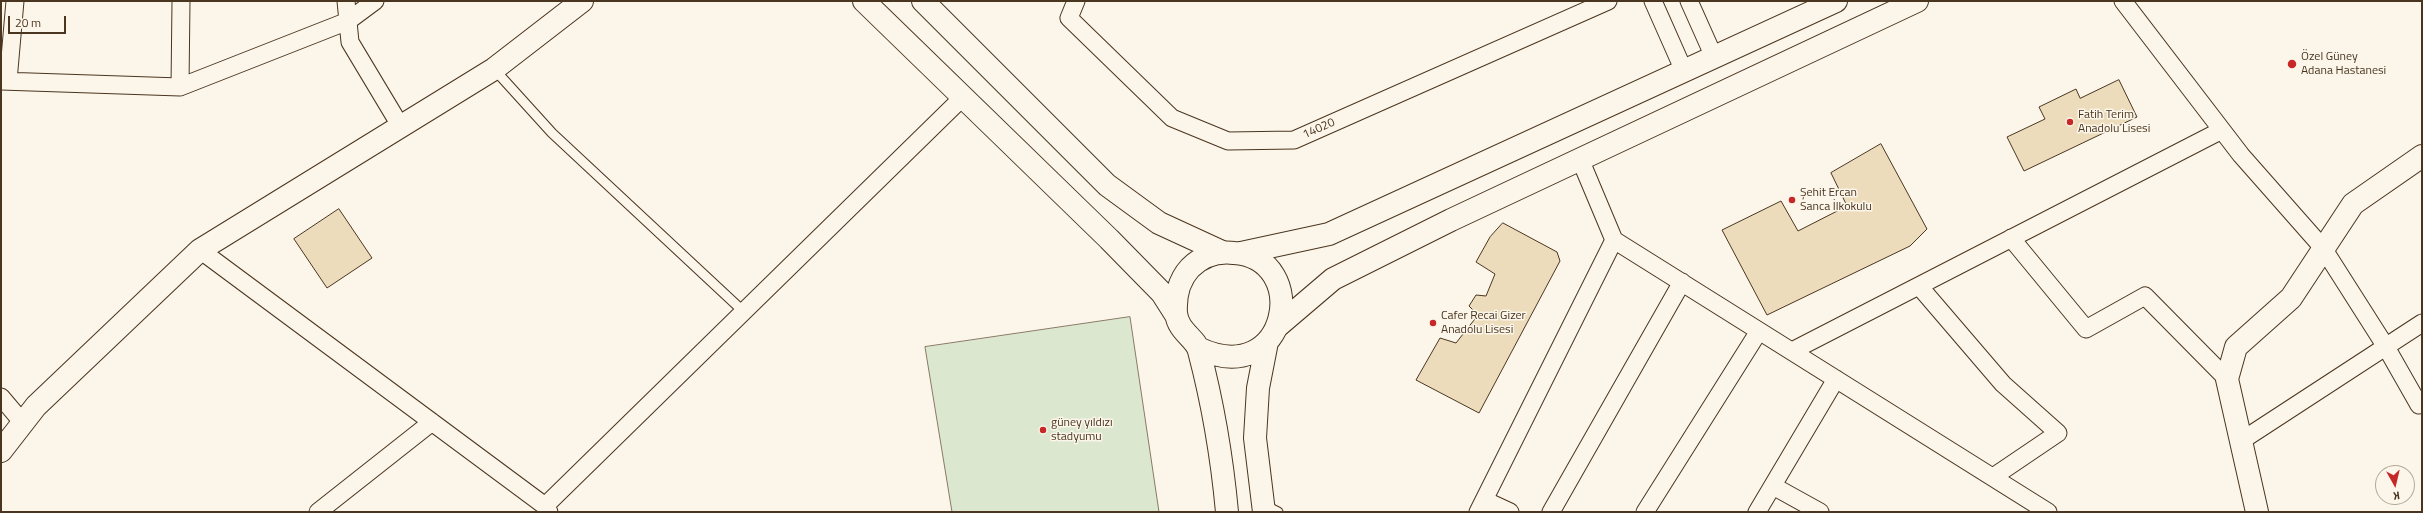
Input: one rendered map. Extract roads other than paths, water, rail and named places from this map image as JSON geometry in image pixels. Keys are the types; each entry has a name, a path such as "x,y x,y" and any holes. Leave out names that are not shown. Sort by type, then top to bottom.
{"main road":[{"path":"1,451 36,406 200,250 494,69 582,1"},
{"path":"864,1 1114,244 1162,294 1176,315 1183,332 1198,348 1215,356 1234,358 1252,353 1333,279 1451,220 1917,1"},
{"path":"925,1 1107,185 1159,223 1262,264 1271,272 1280,288 1282,307 1258,388 1255,438 1268,510"},
{"path":"1176,315 1176,296 1180,284 1190,268 1205,257 1329,234 1836,1"},
{"path":"2257,512 2227,379 2236,347 2291,298 2353,204 2422,156"},
{"path":"1198,348 1221,456 1227,512"}],"street":[{"path":"15,1 5,81 180,87 348,21 375,1"},
{"path":"180,1 180,87"},
{"path":"346,1 350,42 401,127"},
{"name":"14020","path":"1076,1 1069,18 1172,118 1228,141 1294,140 1608,1"},
{"path":"1653,1 1684,71"},
{"path":"1689,1 1714,57"},
{"path":"2123,1 2222,130 2323,248 2386,347 2419,405"},
{"path":"200,250 547,509 744,312 963,97"},
{"path":"1792,351 2222,130"},
{"path":"1580,159 1614,240 2048,512"},
{"path":"2011,238 2086,330 2145,296 2227,379"},
{"path":"1510,512 1481,506 1614,240"},
{"path":"1551,512 1682,282"},
{"path":"1919,286 2003,384 2058,433 1993,477"},
{"path":"2241,441 2422,323"},
{"path":"1645,512 1759,331"},
{"path":"1758,512 1836,379"},
{"path":"1,397 23,423"},
{"path":"318,512 432,422"},
{"path":"1773,486 1820,512"}],"lane":[{"path":"494,69 552,133 744,312"}],"place":[{"name":"Özel Güney Adana Hastanesi","path":"2292,64"},
{"name":"Fatih Terim Anadolu Lisesi","path":"2070,122"},
{"name":"Şehit Ercan Sanca İlkokulu","path":"1792,200"},
{"name":"Cafer Recai Gizer Anadolu Lisesi","path":"1433,323"},
{"name":"güney yıldızı stadyumu","path":"1043,430"}]}
